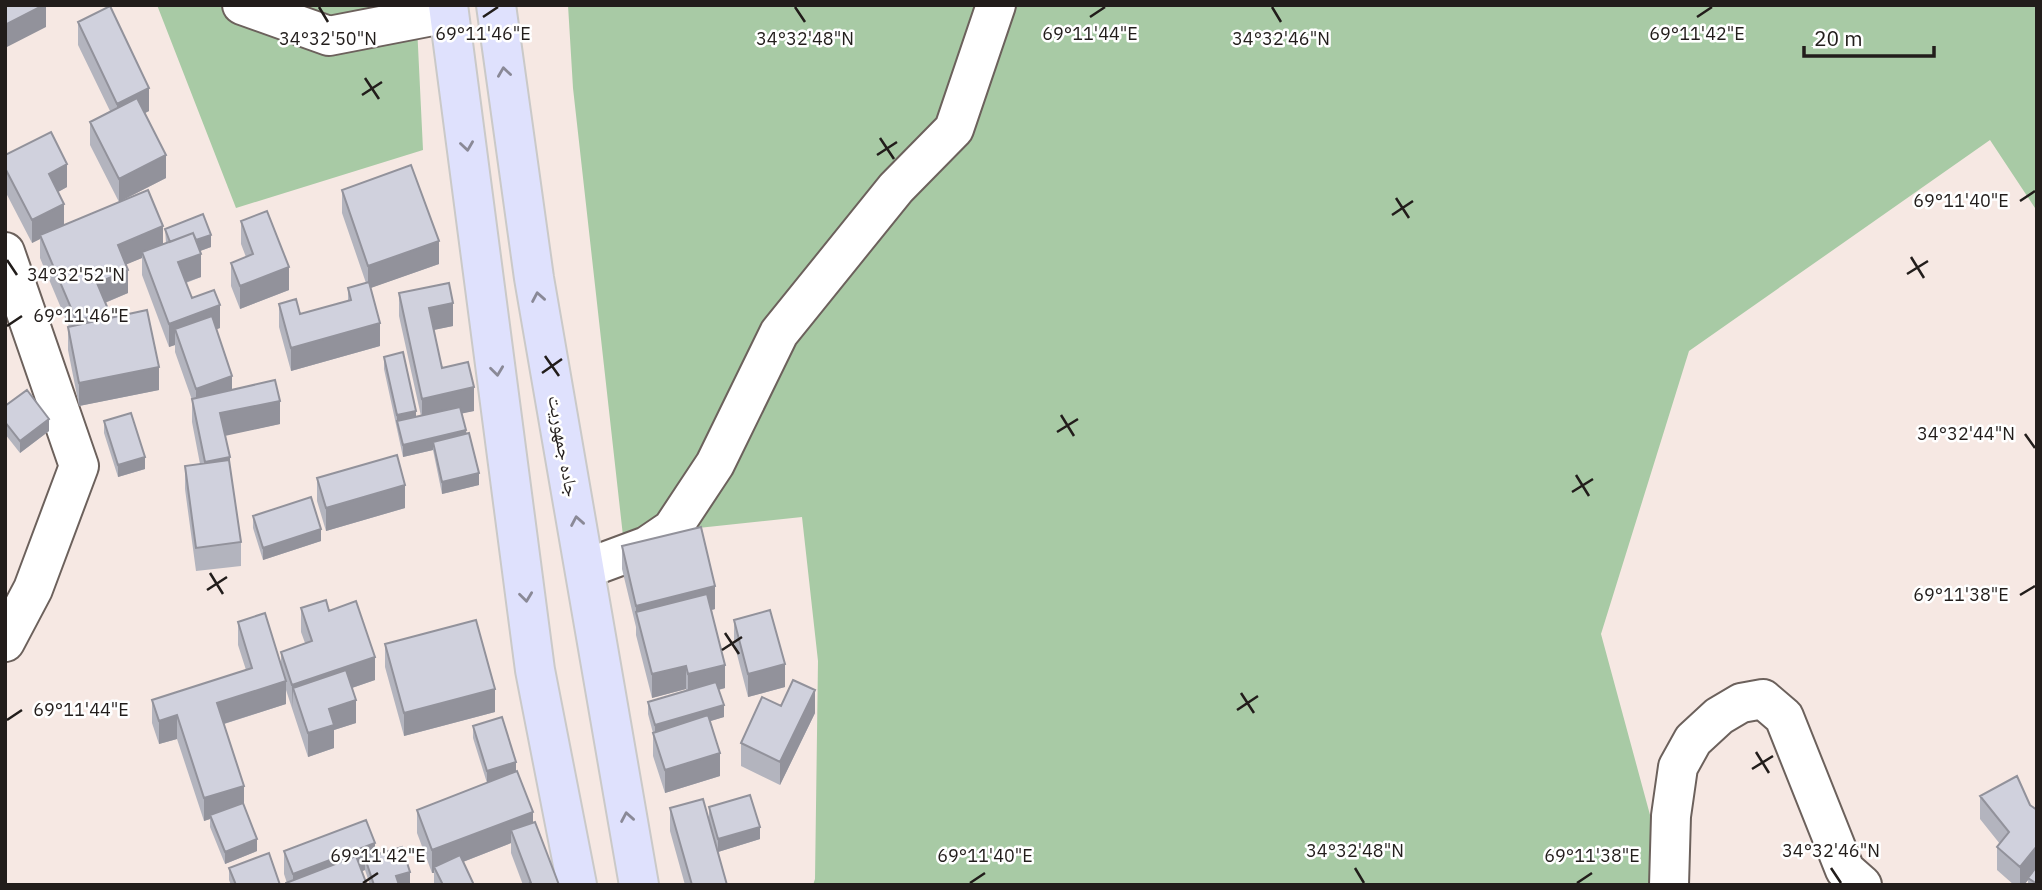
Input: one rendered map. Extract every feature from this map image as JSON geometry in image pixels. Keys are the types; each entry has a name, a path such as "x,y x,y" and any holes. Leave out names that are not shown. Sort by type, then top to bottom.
{"main road":[{"name":"جاده جمهوریت","path":"496,5 534,278 639,885"},
{"path":"448,9 483,258 535,670 577,885"}],"street":[{"path":"242,5 329,36 448,9"},
{"path":"585,569 646,545 672,529 715,464 779,333 896,188 954,129 996,5"},
{"path":"5,253 79,466 33,589 5,642"},
{"path":"1668,885 1671,817 1678,767 1693,740 1719,716 1741,703 1763,699 1784,717 1845,870 1862,885"}],"green space":[{"path":"157,5 416,5 423,150 236,208"},
{"path":"568,5 2037,5 2037,211 1990,140 1689,351 1601,634 1669,885 813,885 818,661 802,517 623,536 573,88"}],"building":[{"path":"5,5 44,5 5,25"},
{"path":"110,6 149,88 117,104 78,22"},
{"path":"137,98 166,155 119,179 90,122"},
{"path":"51,132 67,164 49,174 64,204 32,220 5,168 5,155"},
{"path":"411,165 439,241 368,266 342,190"},
{"path":"148,190 163,226 118,245 128,270 97,283 108,309 77,322 40,235"},
{"path":"267,211 289,267 240,286 231,263 253,254 241,221"},
{"path":"203,214 211,235 196,240 193,233 170,242 165,229"},
{"path":"193,233 201,254 178,262 192,298 214,290 220,305 169,324 142,252"},
{"path":"369,282 380,323 291,348 279,304 296,299 300,314 351,300 348,288"},
{"path":"449,283 453,303 429,308 442,368 468,362 474,387 422,399 399,293"},
{"path":"147,310 159,367 79,383 68,327"},
{"path":"212,316 232,376 196,389 175,329"},
{"path":"403,352 416,411 397,415 384,357"},
{"path":"275,380 280,401 220,413 230,457 205,462 192,399"},
{"path":"27,390 49,419 20,441 5,422 5,406"},
{"path":"460,407 466,430 403,445 397,421"},
{"path":"131,413 145,457 118,465 104,421"},
{"path":"469,433 479,473 442,482 433,442"},
{"path":"397,455 405,485 326,508 317,478"},
{"path":"229,460 241,542 196,548 185,466"},
{"path":"311,497 321,529 263,548 253,516"},
{"path":"701,527 715,586 636,606 622,546"},
{"path":"707,594 725,665 688,674 686,666 652,674 636,612"},
{"path":"326,600 329,611 356,601 375,657 292,685 281,652 312,641 301,608"},
{"path":"770,610 785,664 748,674 734,620"},
{"path":"265,613 286,681 217,703 244,786 204,798 177,715 159,721 152,700 252,668 238,622"},
{"path":"476,620 495,689 404,713 385,644"},
{"path":"346,670 356,700 329,709 334,725 308,733 293,688"},
{"path":"793,680 815,690 780,762 741,743 762,697 781,706"},
{"path":"716,682 724,705 655,725 648,702"},
{"path":"708,715 720,753 665,770 653,733"},
{"path":"502,717 516,762 487,771 473,726"},
{"path":"517,771 533,812 432,850 417,810"},
{"path":"2017,776 2030,805 2037,810 2037,846 2020,867 1997,847 2009,832 1980,796"},
{"path":"750,795 760,827 718,839 709,807"},
{"path":"703,799 727,885 692,885 670,808"},
{"path":"243,803 257,839 225,852 210,815"},
{"path":"366,820 375,843 293,874 284,851"},
{"path":"535,822 559,885 526,885 531,883 511,830"},
{"path":"402,847 410,872 396,876 399,885 374,885 365,858"},
{"path":"269,853 280,885 236,885 229,868"},
{"path":"460,855 474,885 443,885 434,867"},
{"path":"356,856 367,885 286,885 286,883"},
{"path":"2037,866 2037,884 2028,878"}]}
